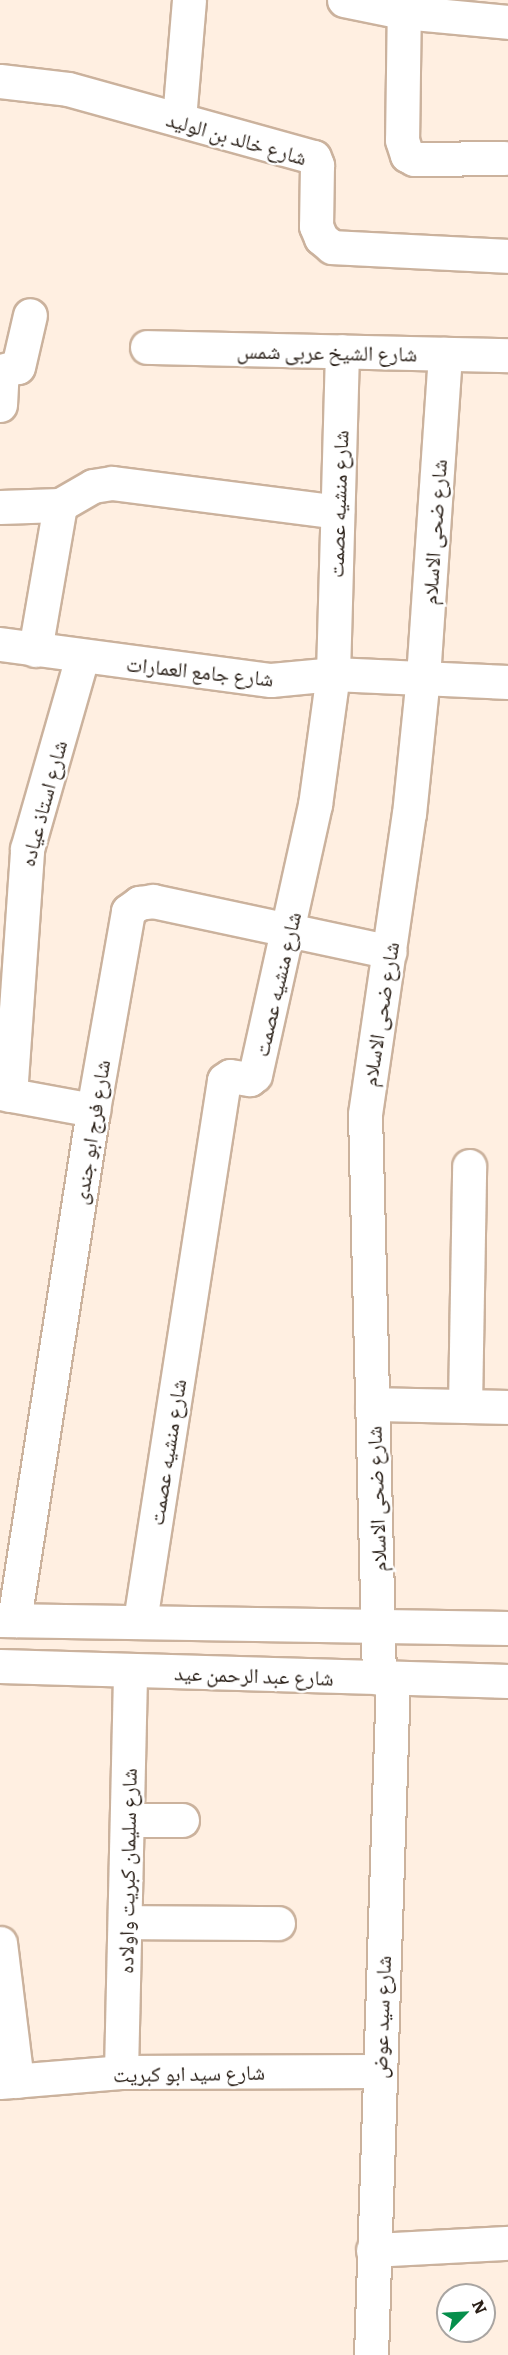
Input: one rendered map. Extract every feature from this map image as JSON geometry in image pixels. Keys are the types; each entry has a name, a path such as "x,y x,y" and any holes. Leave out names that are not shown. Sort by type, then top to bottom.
{"street":[{"path":"179,119 189,0"},
{"path":"344,0 403,6 508,22"},
{"path":"403,6 402,140 407,155 414,159 504,158"},
{"name":"شارع خالد بن الوليد","path":"0,81 68,89 314,157 317,165 316,226 321,238 332,246 508,256"},
{"path":"0,405 1,371 18,367 30,315"},
{"name":"شارع الشيخ عربى شمس","path":"147,347 508,355"},
{"name":"شارع منشيه عصمت","path":"140,1621 224,1080 230,1076 250,1079 255,1075 315,805 333,674 342,351"},
{"name":"شارع ضحى الاسلام","path":"386,1678 378,1625 365,1114 390,952 423,677 445,354"},
{"path":"0,507 60,505 93,486 112,483 337,512"},
{"path":"35,650 60,505"},
{"name":"شارع جامع العمارات","path":"0,644 82,657 271,680 333,674 508,682"},
{"name":"شارع استاذ عياده","path":"5,1094 26,858 82,657"},
{"name":"شارع فرج ابو جندى","path":"7,1620 128,911 139,903 153,901 390,952"},
{"path":"5,1094 93,1110"},
{"path":"465,1406 470,1166"},
{"path":"372,1404 508,1407"},
{"path":"7,1620 508,1628"},
{"name":"شارع عبد الرحمن عيد","path":"0,1666 508,1681"},
{"name":"شارع سليمان كبريت واولاده","path":"122,2072 130,1670"},
{"name":"شارع سيد عوض","path":"371,2355 386,1678"},
{"path":"127,1820 183,1820"},
{"path":"125,1922 278,1923"},
{"path":"0,1943 9,2081"},
{"name":"شارع سيد ابو كبريت","path":"9,2081 122,2072 378,2071"},
{"path":"374,2250 508,2243"}]}
